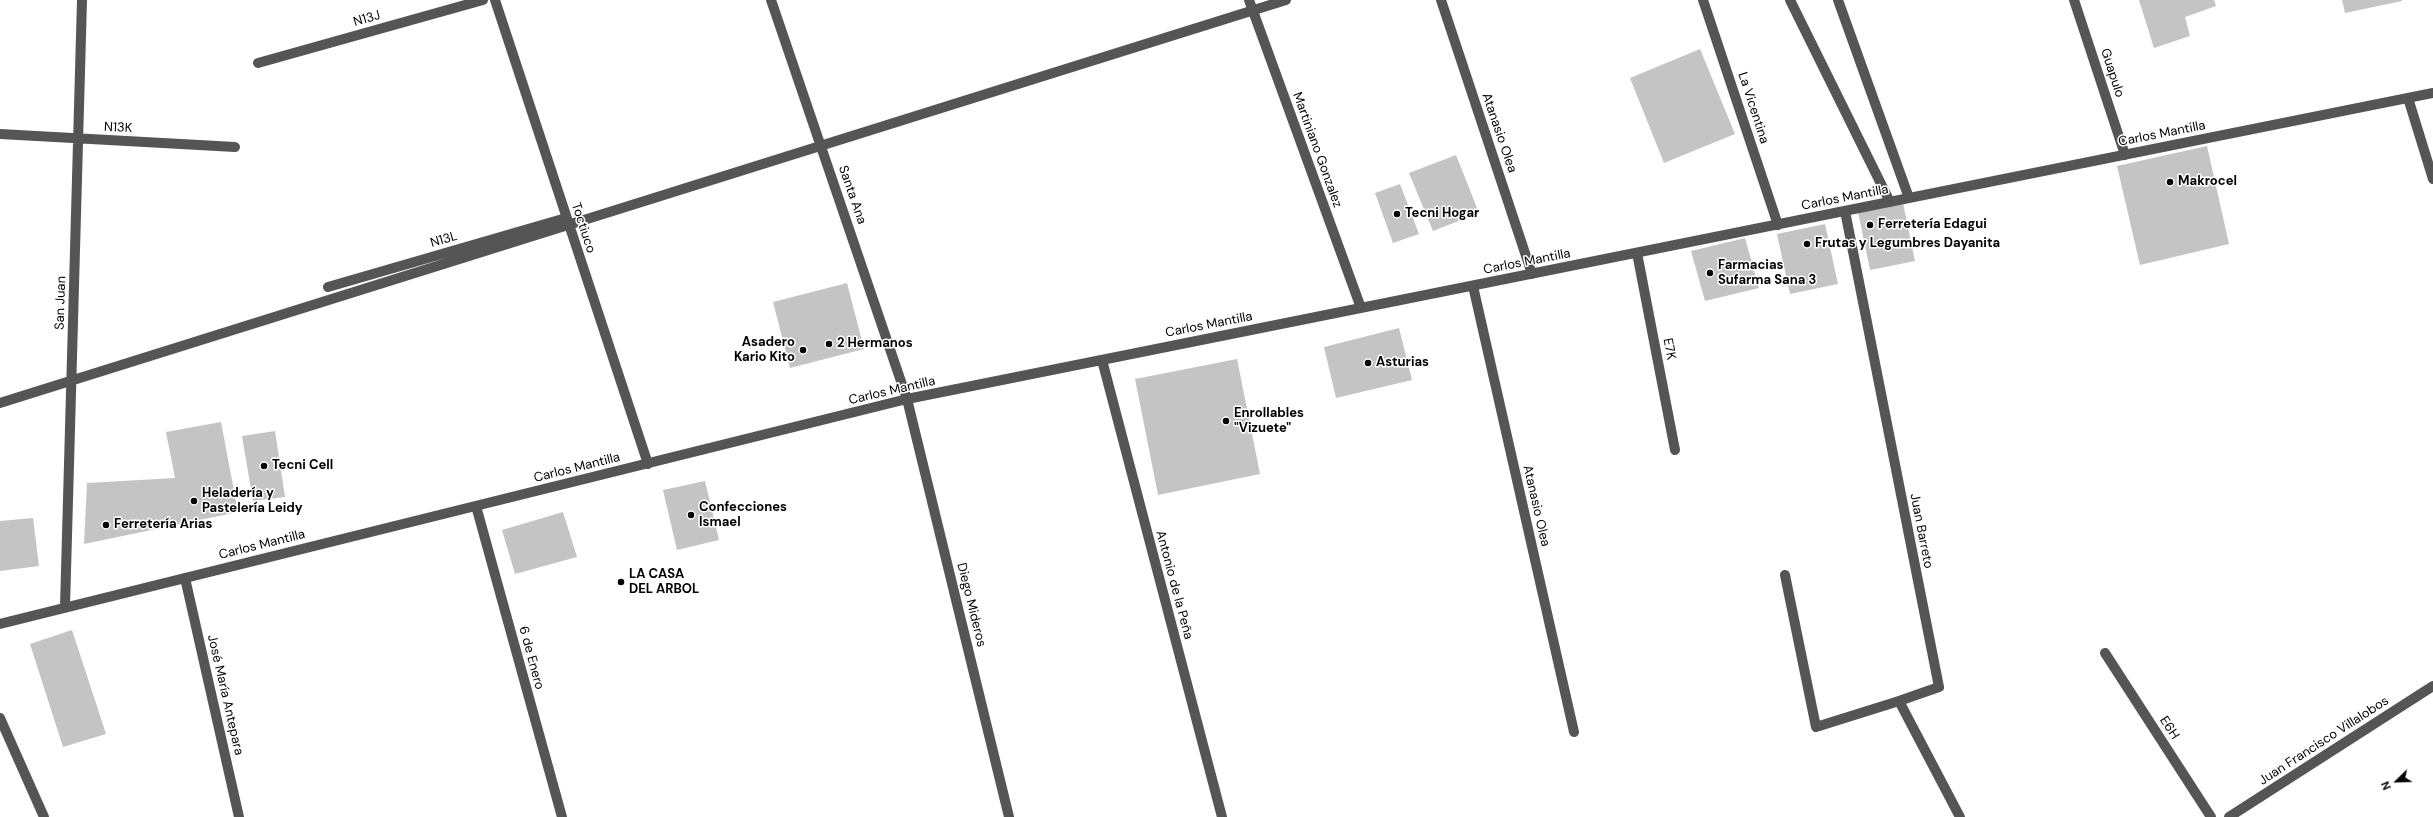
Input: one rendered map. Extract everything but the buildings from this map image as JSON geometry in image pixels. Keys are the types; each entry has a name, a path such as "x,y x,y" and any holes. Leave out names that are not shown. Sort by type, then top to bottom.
{"street":[{"name":"San Juan","path":"65,607 82,0"},
{"name":"N13J","path":"258,63 483,0"},
{"name":"Toctiuco","path":"495,0 648,464"},
{"name":"Santa Ana","path":"771,0 907,399"},
{"name":"Martiniano Gonzalez","path":"1249,0 1361,308"},
{"path":"0,403 1286,0"},
{"name":"Atanasio Olea","path":"1441,0 1532,274"},
{"name":"La Vicentina","path":"1703,0 1778,225"},
{"path":"1790,0 1890,202"},
{"path":"1838,0 1909,198"},
{"name":"Guapulo","path":"2074,0 2125,154"},
{"name":"Carlos Mantilla","path":"0,624 907,399 2433,93"},
{"path":"2408,98 2433,179"},
{"name":"N13K","path":"0,134 235,148"},
{"name":"Juan Barreto","path":"1845,211 1939,687 1899,701"},
{"name":"N13L","path":"328,287 566,218"},
{"name":"E7K","path":"1637,253 1675,450"},
{"name":"Atanasio Olea","path":"1473,286 1574,732"},
{"name":"Antonio de la Peña","path":"1102,360 1222,817"},
{"name":"Diego Mideros","path":"907,399 1009,817"},
{"name":"6 de Enero","path":"476,506 562,817"},
{"path":"1785,575 1816,727 1899,701 1960,817"},
{"name":"José María Antepara","path":"185,578 239,817"},
{"name":"E6H","path":"2105,653 2211,817"},
{"name":"Juan Francisco Villalobos","path":"2229,817 2433,686"},
{"path":"0,718 44,817"}],"place":[{"name":"Makrocel","path":"2170,182"},
{"name":"Tecni Hogar","path":"1397,214"},
{"name":"Ferretería Edagui","path":"1870,225"},
{"name":"Frutas y Legumbres Dayanita","path":"1807,244"},
{"name":"Farmacias Sufarma Sana 3","path":"1710,273"},
{"name":"2 Hermanos","path":"829,344"},
{"name":"Asadero Kario Kito","path":"803,350"},
{"name":"Asturias","path":"1368,363"},
{"name":"Enrollables \"Vizuete\"","path":"1226,421"},
{"name":"Tecni Cell","path":"264,466"},
{"name":"Heladería y Pastelería Leidy","path":"194,501"},
{"name":"Confecciones Ismael","path":"691,515"},
{"name":"Ferretería Arias","path":"106,525"},
{"name":"LA CASA DEL ARBOL","path":"621,582"}]}
